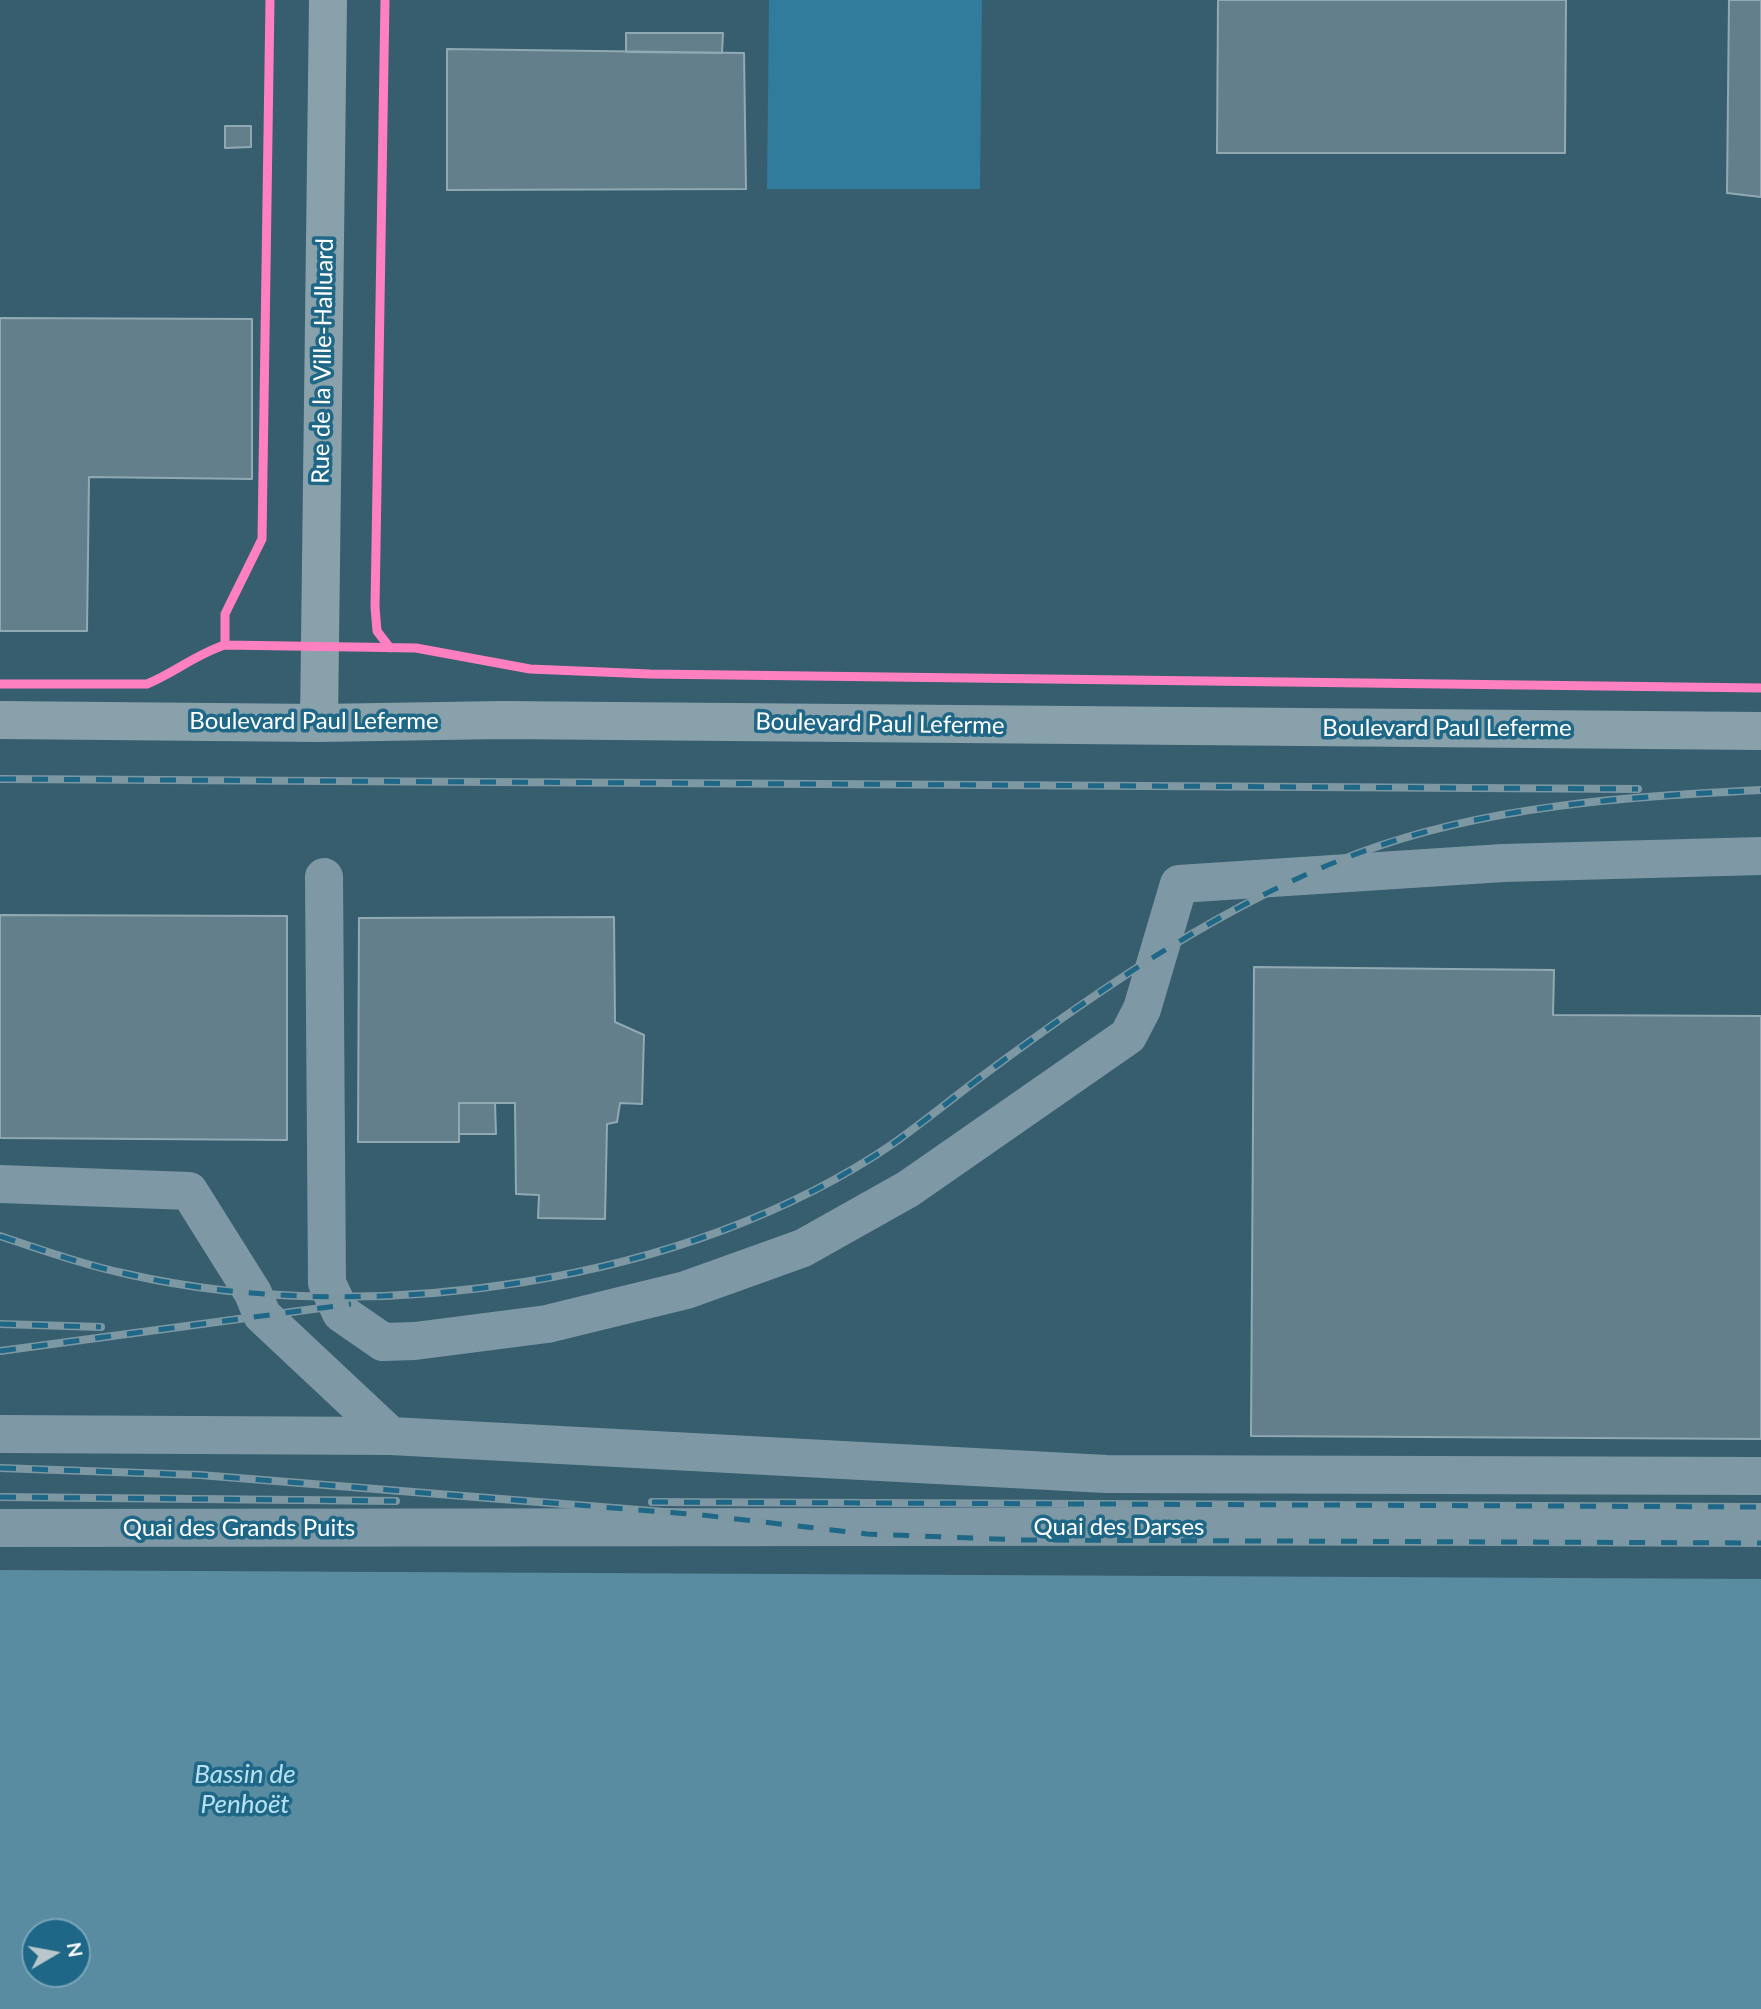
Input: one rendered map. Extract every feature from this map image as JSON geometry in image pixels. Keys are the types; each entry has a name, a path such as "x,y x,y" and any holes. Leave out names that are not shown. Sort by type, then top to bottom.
{"main road":[{"name":"Rue de la Ville-Halluard","path":"319,723 328,0"},
{"name":"Boulevard Paul Leferme","path":"0,720 319,723 516,720 1761,731"}],"lane":[{"path":"324,877 327,1283 341,1313 383,1342 415,1341 547,1324 686,1290 803,1248 908,1189 1128,1036 1142,1009 1179,884 1503,863 1761,856"},
{"path":"0,1184 189,1191 253,1293 262,1315 391,1436"},
{"path":"0,1434 391,1436 1105,1474 1761,1475"},
{"name":"Quai des Darses","path":"477,1528 1761,1526"},
{"name":"Quai des Grands Puits","path":"0,1528 477,1528"}],"shaded area":[{"path":"769,0 982,0 980,189 767,189"}],"water":[{"name":"Bassin de Penhoët","path":"0,1570 1761,1579 1761,2009 0,2009"}],"building":[{"path":"1218,0 1566,0 1565,153 1217,153"},
{"path":"1729,0 1761,0 1761,197 1727,193"},
{"path":"626,33 723,33 722,53 626,52"},
{"path":"447,49 744,53 746,189 447,190"},
{"path":"225,126 251,126 251,147 225,148"},
{"path":"0,318 252,319 252,479 89,477 87,631 0,631"},
{"path":"0,915 287,916 287,1140 0,1138"},
{"path":"614,917 615,1022 644,1035 642,1104 620,1103 617,1122 607,1124 605,1219 538,1218 539,1195 516,1194 515,1103 459,1103 459,1142 358,1142 359,918"},
{"path":"1254,967 1554,970 1553,1015 1761,1016 1761,1439 1251,1436"},
{"path":"459,1103 495,1103 496,1134 459,1134"}],"railway":[{"path":"0,779 1638,789"},
{"path":"0,1236 79,1262 127,1274 221,1290 320,1297 422,1294 524,1282 625,1261 722,1231 812,1191 894,1143 1028,1042 1164,950 1260,896 1309,873 1408,837 1507,814 1608,800 1761,790"},
{"path":"0,1351 351,1304"},
{"path":"0,1324 101,1327"},
{"path":"0,1468 200,1475 702,1515 867,1534 1023,1540 1761,1543"},
{"path":"0,1497 396,1501"},
{"path":"652,1502 1761,1507"}],"cycle path":[{"path":"225,645 225,614 262,539 270,0"},
{"path":"385,0 375,607 377,631 390,648"},
{"path":"0,684 147,684 225,645 416,648 530,669 650,674 1761,688"}]}
